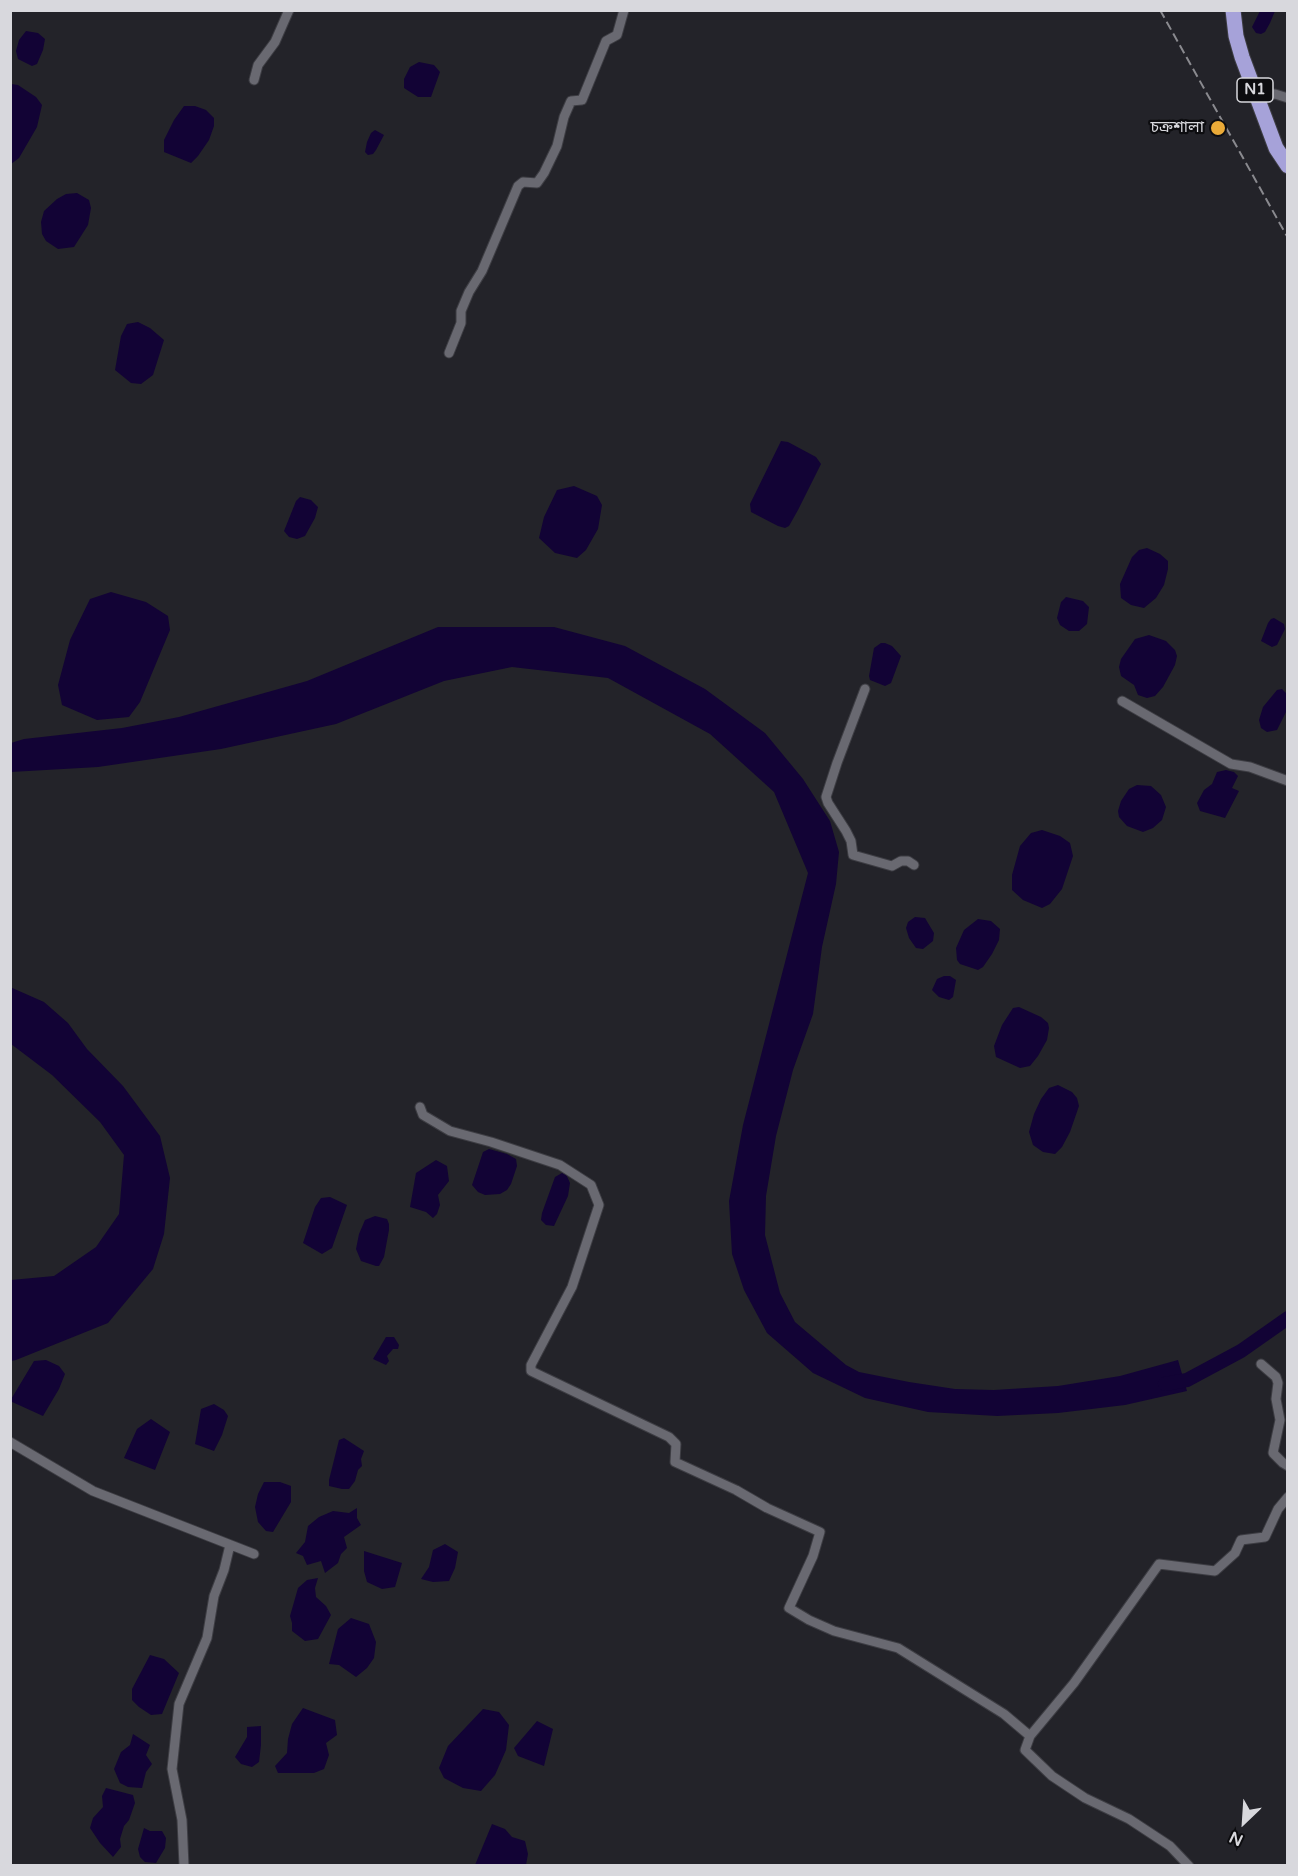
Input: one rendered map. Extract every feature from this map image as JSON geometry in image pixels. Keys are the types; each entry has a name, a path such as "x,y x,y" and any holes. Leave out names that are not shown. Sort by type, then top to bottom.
{"highway":[{"name":"N1","path":"1233,10 1236,36 1256,95 1276,148 1287,166"}],"street":[{"path":"254,80 258,65 275,42 289,10"},
{"path":"449,353 461,323 461,311 482,271 518,186 523,182 537,183 544,173 557,147 564,117 571,101 582,100 606,41 617,35 624,10"},
{"path":"1256,95 1275,94 1287,98"},
{"path":"865,688 826,797 851,841 853,855 892,866 901,861 908,861 914,865"},
{"path":"1122,701 1232,764 1250,767 1287,781"},
{"path":"420,1107 423,1114 450,1131 560,1165 591,1185 599,1205 572,1287 531,1365 531,1371 669,1437 676,1444 675,1462 820,1532 813,1556 789,1608 809,1620 834,1630 898,1648 1004,1714 1030,1736"},
{"path":"1261,1364 1276,1377 1278,1383 1276,1399 1280,1420 1273,1453 1287,1466"},
{"path":"10,1442 93,1491 254,1554"},
{"path":"1189,1866 1170,1846 1129,1819 1084,1798 1052,1776 1025,1750 1030,1736 1074,1683 1160,1564 1215,1571 1235,1553 1241,1540 1265,1537 1278,1509 1287,1497"},
{"path":"184,1866 182,1820 172,1768 179,1704 207,1638 214,1596 230,1545"}],"shaded area":[{"path":"1260,11 1275,11 1265,32 1261,34 1256,33 1252,27"},
{"path":"26,31 38,33 45,39 37,64 32,66 18,59 16,51 19,40"},
{"path":"419,62 434,65 440,72 431,97 418,97 404,88 404,79 410,67"},
{"path":"11,84 18,85 36,97 42,105 37,127 19,158 11,164"},
{"path":"184,106 195,106 206,110 214,118 209,140 191,163 164,152 164,140"},
{"path":"375,130 384,135 373,154 368,155 365,152 367,142"},
{"path":"77,193 89,200 91,208 88,225 74,247 58,249 46,241 42,234 41,222 44,211 66,194"},
{"path":"138,322 150,328 164,340 153,375 141,384 131,383 115,370 121,336 127,324"},
{"path":"781,441 788,442 816,457 821,464 789,526 785,528 751,512 750,504"},
{"path":"574,486 597,496 602,505 598,529 586,550 577,558 555,553 539,538 544,517 557,490"},
{"path":"300,497 311,500 318,507 305,536 297,539 289,537 284,531 296,501"},
{"path":"1147,548 1168,561 1168,569 1164,585 1156,598 1144,608 1131,605 1121,598 1120,584 1132,557 1139,550"},
{"path":"111,592 146,602 168,616 170,630 140,702 129,717 97,720 62,705 58,685 70,640 90,599"},
{"path":"1066,597 1083,601 1089,607 1087,624 1079,631 1069,631 1060,625 1057,618 1061,602"},
{"path":"1274,618 1284,624 1285,629 1277,645 1272,647 1261,641 1268,623"},
{"path":"438,627 554,627 625,646 705,689 765,733 803,779 830,821 839,852 836,884 822,947 813,1014 793,1070 776,1136 766,1196 765,1235 780,1293 795,1322 846,1365 859,1372 909,1382 955,1389 994,1390 1058,1386 1120,1376 1178,1360 1187,1391 1125,1405 1058,1413 997,1416 928,1412 865,1398 813,1373 767,1333 744,1290 732,1254 729,1201 743,1125 808,873 774,792 710,734 608,678 512,667 444,681 336,724 221,749 98,767 11,772 11,743 24,739 122,728 179,717 307,681"},
{"path":"1149,635 1166,641 1175,650 1177,656 1175,665 1163,687 1155,696 1147,698 1138,695 1134,685 1121,676 1119,667 1121,659 1135,639"},
{"path":"881,643 892,646 901,656 891,683 885,686 870,680 869,676 874,648"},
{"path":"1282,689 1287,694 1287,710 1277,730 1267,732 1261,728 1259,720 1263,707 1277,690"},
{"path":"1226,770 1238,776 1232,788 1239,791 1225,818 1200,811 1197,803 1204,790 1212,784 1217,772"},
{"path":"1137,785 1151,786 1161,795 1166,807 1162,820 1153,828 1143,832 1127,826 1119,817 1118,811 1129,789"},
{"path":"1042,830 1060,836 1070,843 1073,856 1062,889 1050,904 1042,908 1023,900 1012,890 1012,875 1020,846 1031,833"},
{"path":"915,917 925,918 934,933 933,941 923,949 916,948 906,928 908,922"},
{"path":"978,919 991,921 1000,929 999,940 992,954 978,970 960,964 957,960 956,948 964,930"},
{"path":"950,976 956,980 953,997 949,1000 939,997 932,990 937,979"},
{"path":"10,987 44,1002 68,1023 87,1049 123,1086 160,1136 170,1178 164,1234 153,1269 108,1323 11,1361 11,1280 54,1276 96,1247 119,1214 124,1155 100,1122 52,1075 11,1044"},
{"path":"1019,1007 1041,1017 1048,1023 1049,1028 1047,1040 1038,1056 1030,1066 1020,1068 996,1057 994,1046 1002,1025 1013,1008"},
{"path":"1058,1085 1072,1092 1079,1106 1070,1132 1062,1147 1055,1154 1043,1152 1033,1145 1029,1132 1041,1099 1049,1088"},
{"path":"489,1149 516,1159 517,1166 511,1184 500,1194 485,1195 478,1192 472,1185 483,1152"},
{"path":"436,1160 447,1166 449,1181 438,1195 440,1205 433,1218 426,1212 410,1207 416,1173"},
{"path":"562,1173 566,1174 570,1183 568,1196 554,1226 546,1225 541,1220 542,1213 555,1177"},
{"path":"330,1197 347,1205 332,1248 322,1254 303,1243 315,1207 321,1198"},
{"path":"375,1216 387,1219 389,1224 384,1257 379,1266 361,1261 356,1249 365,1220"},
{"path":"386,1337 394,1337 399,1345 398,1349 393,1349 387,1356 389,1361 386,1365 373,1359"},
{"path":"46,1360 59,1366 65,1374 43,1416 10,1401 34,1361"},
{"path":"214,1404 224,1410 228,1416 214,1451 195,1444 201,1409"},
{"path":"151,1419 170,1432 155,1470 124,1458 137,1429"},
{"path":"344,1438 364,1451 361,1459 362,1466 349,1489 329,1486 339,1440"},
{"path":"264,1482 280,1482 291,1486 291,1502 273,1532 266,1531 258,1522 255,1507"},
{"path":"357,1508 357,1518 361,1525 344,1537 347,1548 341,1554 338,1563 325,1573 321,1561 307,1565 303,1556 296,1553 305,1542 308,1526 319,1517 333,1511 349,1513"},
{"path":"445,1544 458,1552 455,1568 449,1581 433,1582 421,1579 429,1567 433,1550"},
{"path":"364,1551 402,1563 395,1587 382,1589 367,1582 364,1571"},
{"path":"318,1578 315,1588 316,1597 326,1606 331,1615 318,1639 305,1641 292,1631 290,1616 298,1588 307,1580"},
{"path":"351,1618 369,1624 376,1642 374,1658 356,1677 339,1665 329,1664 338,1629"},
{"path":"150,1655 164,1659 179,1673 162,1714 151,1715 132,1700 132,1689"},
{"path":"303,1708 335,1720 337,1735 326,1743 329,1755 324,1769 314,1773 278,1773 275,1766 287,1753 292,1724"},
{"path":"483,1709 499,1712 509,1725 506,1750 495,1775 481,1791 463,1788 444,1778 439,1768 448,1746"},
{"path":"537,1721 553,1729 544,1766 518,1756 514,1748"},
{"path":"261,1726 259,1762 252,1767 241,1764 235,1757 247,1737 247,1727"},
{"path":"133,1734 150,1745 146,1755 152,1764 146,1772 142,1788 128,1787 120,1783 114,1769 121,1752 130,1745"},
{"path":"106,1788 133,1795 135,1803 129,1820 124,1826 120,1839 121,1847 113,1857 90,1828 93,1818 103,1807 102,1796"},
{"path":"492,1824 505,1829 512,1837 525,1841 528,1854 526,1865 475,1865"},
{"path":"144,1828 150,1831 162,1831 166,1838 165,1848 156,1863 145,1862 140,1857 138,1849"}],"waterway":[{"path":"1165,1384 1187,1380 1241,1351 1288,1318"}],"railway":[{"path":"1160,10 1288,238"}],"place":[{"name":"চক্রশালা","path":"1218,128"}]}
